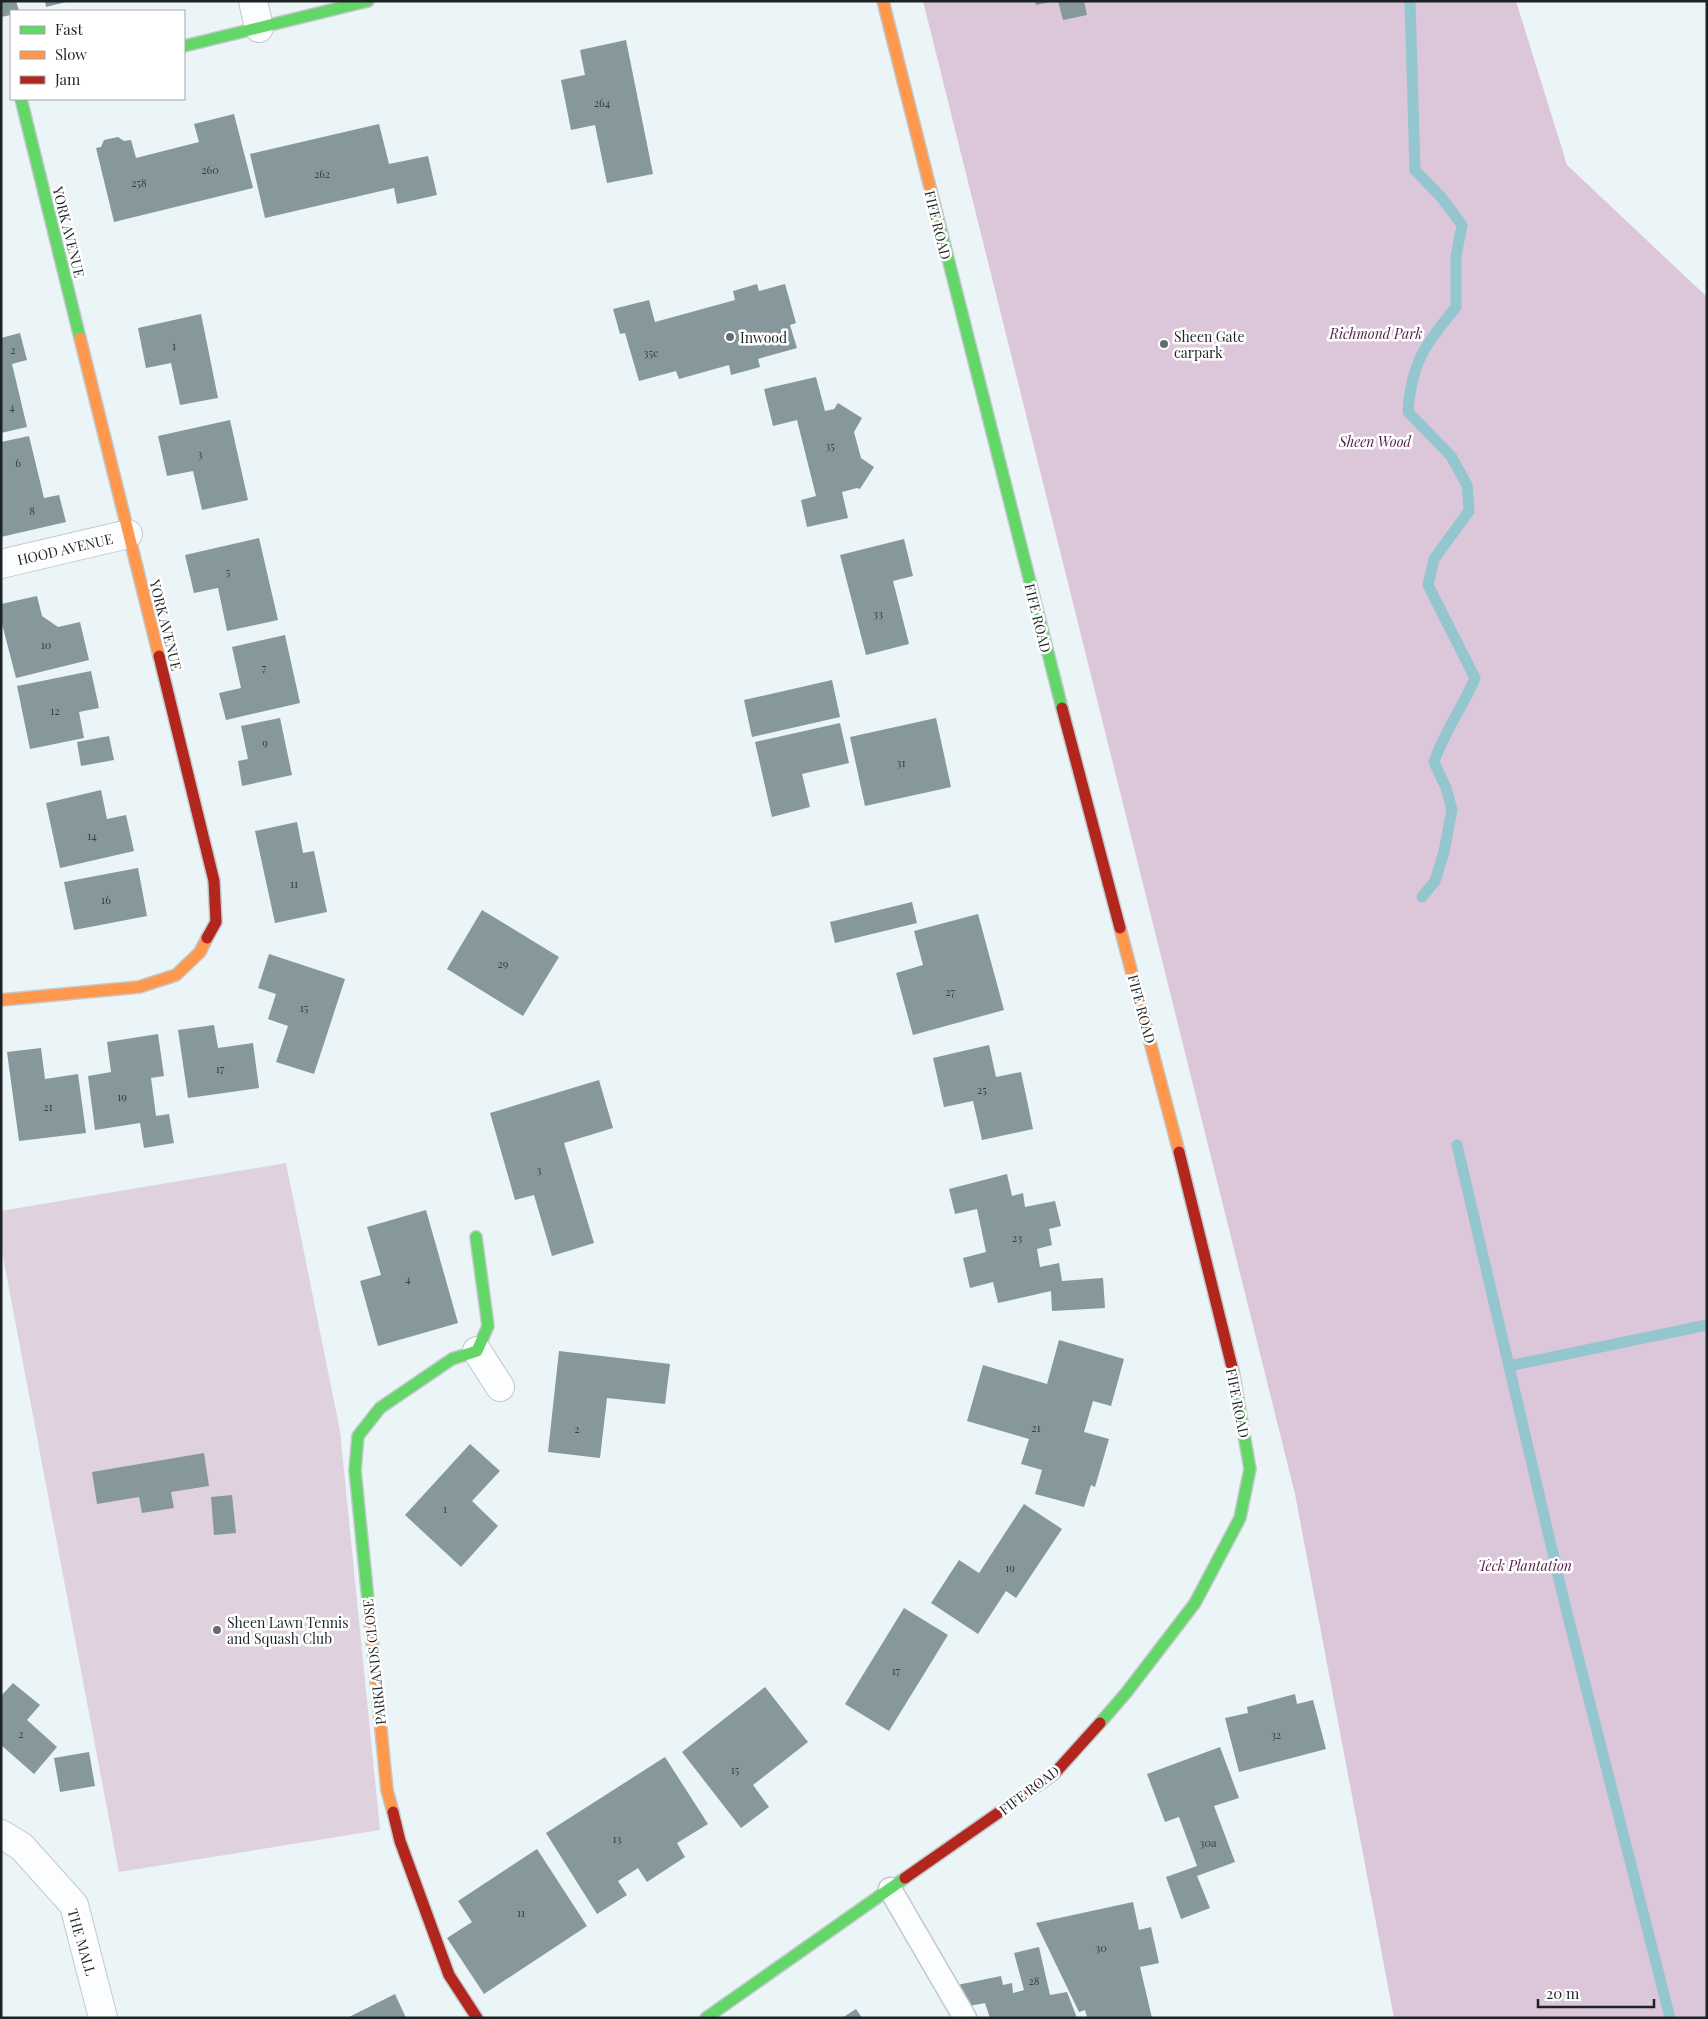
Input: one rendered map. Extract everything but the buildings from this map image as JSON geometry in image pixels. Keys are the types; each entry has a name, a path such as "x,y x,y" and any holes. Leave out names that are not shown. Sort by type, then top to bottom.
{"street":[{"path":"253,1 259,28"},
{"path":"185,46 368,1"},
{"name":"FIFE ROAD","path":"706,2018 1054,1774 1126,1693 1195,1603 1240,1518 1250,1469 1237,1387 1181,1158 1016,533 883,1"},
{"name":"YORK AVENUE","path":"1,1000 139,987 176,975 200,952 216,922 214,881 21,100"},
{"name":"HOOD AVENUE","path":"1,564 128,534"},
{"path":"476,1237 488,1326 477,1351 500,1387"},
{"name":"PARKLANDS CLOSE","path":"477,1351 452,1359 380,1408 358,1436 354,1470 386,1790 400,1841 449,1974 477,2018"},
{"name":"THE MALL","path":"1,1834 22,1847 74,1905 104,2018"}],"lane":[{"path":"890,1889 964,2018"}],"shaded area":[{"name":"Sheen Lawn Tennis and Squash Club","path":"286,1163 340,1431 380,1830 119,1872 1,1246 1,1211"}],"green space":[{"name":"Sheen Wood","path":"923,1 1516,1 1567,165 1707,297 1707,2018 1394,2018 1295,1494"}],"waterway":[{"path":"1410,1 1415,170 1441,197 1462,225 1456,256 1456,307 1428,343 1422,355 1413,380 1408,412 1451,456 1467,485 1469,511 1434,559 1428,585 1475,678 1443,740 1434,762 1446,788 1452,810 1444,852 1435,881 1422,897"},
{"path":"1457,1145 1566,1609 1670,2018"},
{"path":"1509,1366 1707,1325"}],"traffic: fast":[{"path":"185,46 368,1"},
{"path":"21,100 80,338"},
{"path":"937,215 1062,708"},
{"path":"370,1620 355,1470 358,1436 380,1408 452,1359 477,1351 488,1326 476,1237"},
{"path":"1100,1723 1126,1693 1195,1603 1240,1518 1250,1469 1233,1371"},
{"path":"706,2018 905,1878"}],"traffic: slow":[{"path":"883,1 937,215"},
{"path":"80,338 159,656"},
{"path":"1120,928 1179,1152"},
{"path":"1,1000 139,987 176,975 200,952 207,938"},
{"path":"370,1620 387,1790 393,1812"}],"traffic: jam":[{"path":"159,656 214,881 216,922 207,938"},
{"path":"1062,708 1120,928"},
{"path":"1179,1152 1233,1371"},
{"path":"905,1878 1054,1774 1100,1723"},
{"path":"393,1812 400,1841 449,1975 477,2018"}],"place":[{"name":"Inwood","path":"730,337"},
{"name":"Sheen Gate carpark","path":"1164,344"},
{"name":"Sheen Lawn Tennis and Squash Club","path":"217,1630"}],"park label":[{"name":"Richmond Park","path":"1376,333"},
{"name":"Teck Plantation","path":"1525,1565"}]}
